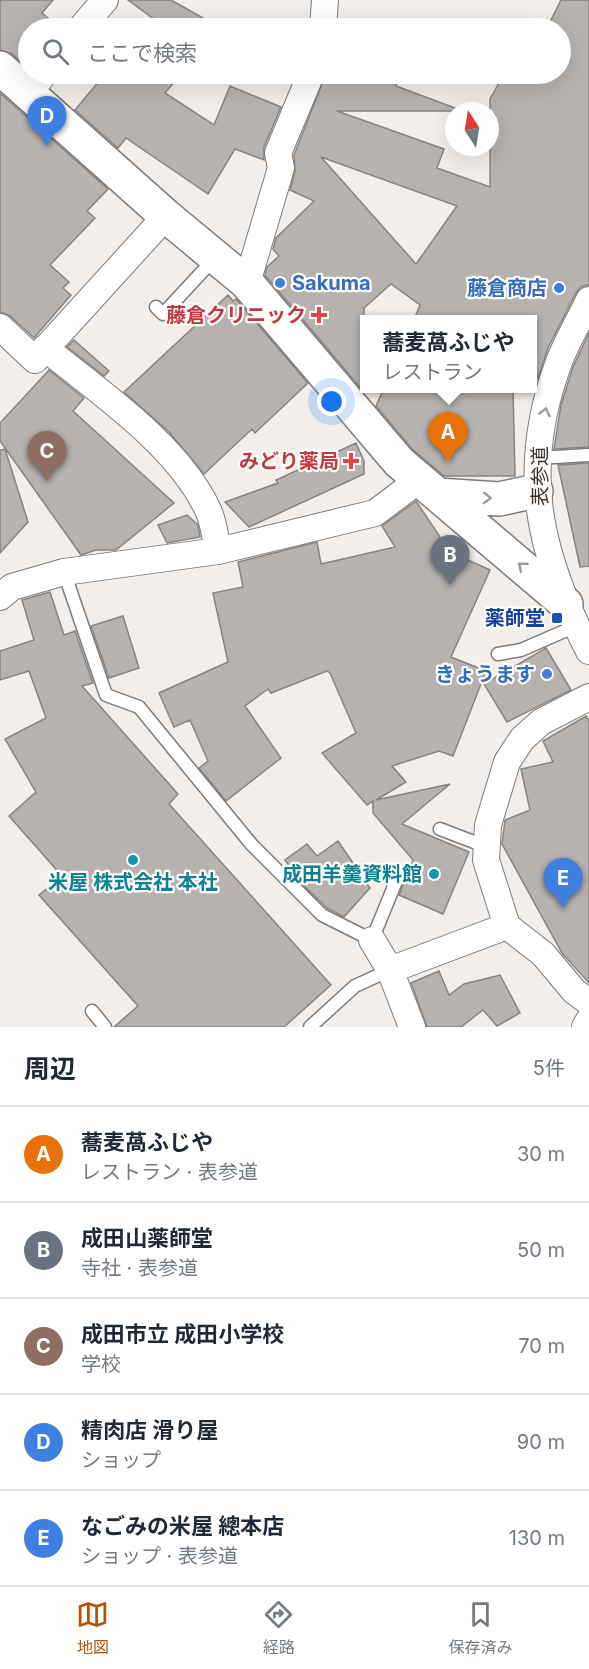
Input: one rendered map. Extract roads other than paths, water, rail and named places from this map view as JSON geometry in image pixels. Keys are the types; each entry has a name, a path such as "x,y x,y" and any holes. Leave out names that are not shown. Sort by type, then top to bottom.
{"street":[{"path":"90,18 105,0"},
{"path":"324,18 325,0"},
{"path":"0,68 18,76"},
{"path":"35,84 166,216 247,283 399,462 571,615"},
{"path":"247,283 281,168 278,153 307,84"},
{"path":"0,327 35,360 166,216"},
{"name":"表参道","path":"589,300 559,362 536,458 536,491 543,534 571,615 589,651"},
{"path":"45,348 165,448 190,477 209,512 218,550"},
{"path":"0,597 12,587 64,572 218,550 375,513 429,487 499,499 536,491"},
{"path":"589,697 541,722 522,739 507,762 488,825 486,860 507,926 543,954 574,991 589,1002"},
{"path":"390,970 507,926"},
{"path":"372,940 390,970 412,1027"},
{"path":"585,1027 589,1020"}],"lane":[{"path":"156,308 163,314 216,257"},
{"path":"536,458 589,455"},
{"path":"64,572 106,694 139,707 252,845 322,915 372,940 399,874"},
{"path":"498,654 521,650 571,615"},
{"path":"440,829 487,847"},
{"path":"310,1027 355,986 390,970"},
{"path":"92,1011 105,1027"}],"place":[{"name":"精肉店 滑り屋","path":"47,146"},
{"name":"Sakuma","path":"280,283"},
{"name":"藤倉商店","path":"559,288"},
{"name":"藤倉クリニック","path":"319,315"},
{"name":"みどり薬局","path":"351,461"},
{"name":"蕎麦萵ふじや","path":"448,462"},
{"name":"成田市立 成田小学校","path":"47,481"},
{"name":"成田山薬師堂","path":"450,585"},
{"name":"薬師堂","path":"557,618"},
{"name":"きょうます","path":"547,674"},
{"name":"米屋 株式会社 本社","path":"133,860"},
{"name":"成田羊羹資料館","path":"434,874"},
{"name":"なごみの米屋 總本店","path":"563,908"}]}
